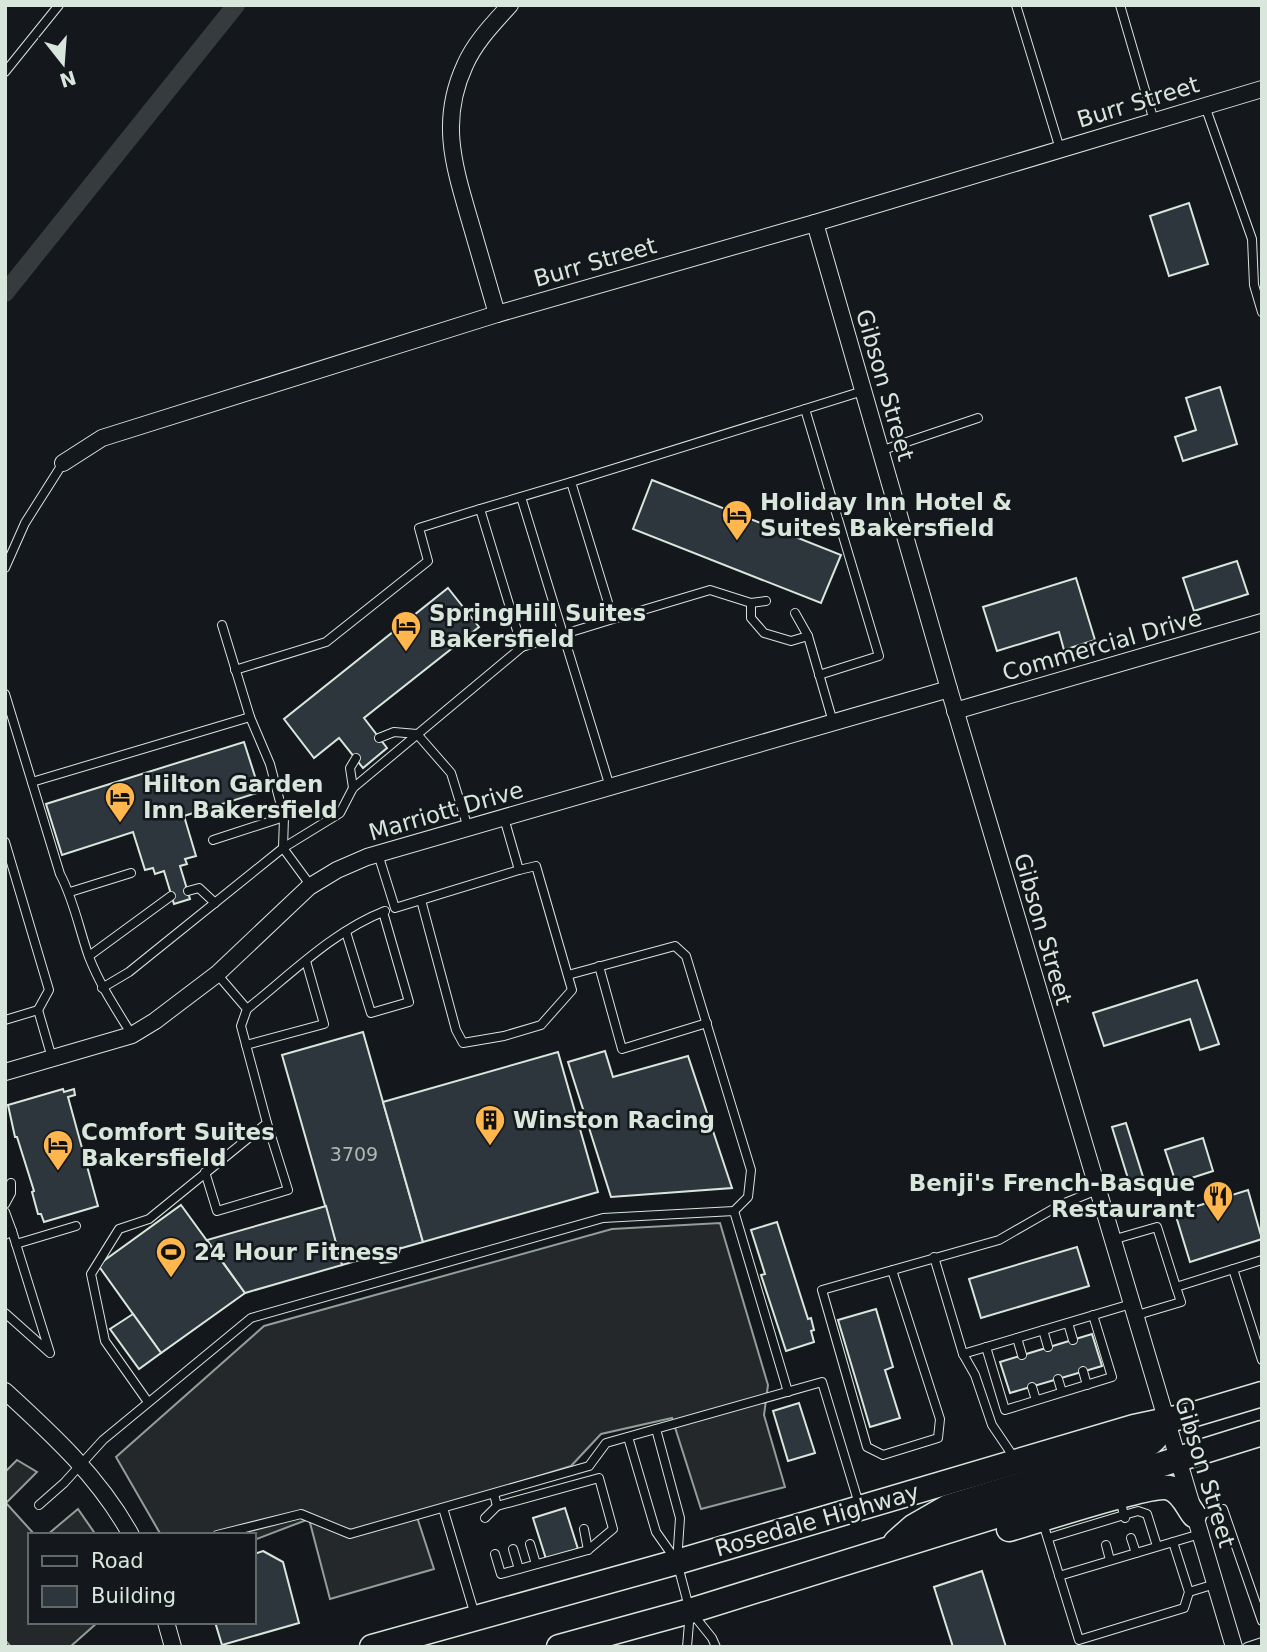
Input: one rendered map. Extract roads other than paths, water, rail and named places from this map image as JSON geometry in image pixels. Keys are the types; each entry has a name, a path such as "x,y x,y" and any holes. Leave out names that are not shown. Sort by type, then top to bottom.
{"main road":[{"name":"Rosedale Highway","path":"372,1647 677,1562 1134,1427 1195,1414 1262,1394"},
{"path":"888,1549 913,1527 948,1507 1142,1448 1160,1434 1165,1421"},
{"name":"Rosedale Highway","path":"559,1647 690,1611 1262,1433"},
{"path":"888,1549 946,1546 1093,1521 1123,1510 1167,1487 1179,1493 1197,1525"}],"street":[{"path":"497,314 453,163 450,136 452,108 465,64 477,42 510,5"},
{"name":"Burr Street","path":"63,463 102,438 497,314 815,223 1262,89"},
{"name":"Gibson Street","path":"815,223 948,689 1234,1647"},
{"name":"Commercial Drive","path":"955,711 1262,622"},
{"name":"Marriott Drive","path":"5,1072 132,1034 155,1021 217,974 311,886 337,870 378,854 948,689"},
{"path":"5,1391 80,1463 99,1485 130,1533"},
{"path":"167,1624 173,1647"}],"lane":[{"path":"5,72 59,5"},
{"path":"1016,5 1060,149"},
{"path":"1120,5 1154,121"},
{"path":"1205,106 1252,239 1254,285 1262,312"},
{"path":"235,670 326,642 428,561 419,528 863,391"},
{"path":"805,409 879,656 820,675"},
{"path":"880,451 978,418"},
{"name":"Burr Street","path":"5,568 25,523 63,463"},
{"path":"571,482 613,619"},
{"path":"522,497 610,787"},
{"path":"480,509 522,647"},
{"path":"102,988 129,972 283,848 340,813 353,788 522,647 710,590 751,603 766,601"},
{"path":"751,603 751,618 764,633 791,641 808,636"},
{"path":"794,613 808,636 834,722"},
{"path":"222,625 250,717 270,764 284,817 283,848 311,886"},
{"path":"5,694 60,874 70,892 89,956 102,988 132,1034"},
{"path":"32,782 250,717"},
{"path":"379,738 394,732 417,734 452,773 468,828"},
{"path":"353,788 350,768 356,758"},
{"path":"213,840 284,817"},
{"path":"504,818 519,870"},
{"path":"5,842 49,990 38,1010 5,1020"},
{"path":"378,854 395,908"},
{"path":"205,1172 217,1211 288,1190 241,1026 247,1009 306,961 367,918 421,900 536,866 572,990 541,1025 463,1044 456,1030 421,900"},
{"path":"70,892 131,873"},
{"path":"188,891 199,888 215,903"},
{"path":"89,956 171,896"},
{"path":"346,932 371,1013 409,1002 383,912"},
{"path":"39,1505 64,1483 103,1440 251,1318 603,1219 734,1211 748,1197 751,1170 686,956 674,946 568,975"},
{"path":"246,1045 324,1024 306,961"},
{"path":"599,966 622,1049 707,1023"},
{"path":"217,974 247,1009"},
{"path":"38,1010 52,1058"},
{"path":"148,1402 104,1341 91,1274 119,1228 149,1219 267,1123"},
{"path":"5,1205 11,1193 12,1182"},
{"path":"892,1270 940,1419 938,1437 883,1455 867,1447 822,1290 934,1257 999,1240 1060,1205 1097,1190"},
{"path":"734,1211 788,1392"},
{"path":"5,1212 9,1233 16,1244 50,1353 5,1313"},
{"path":"16,1244 76,1226"},
{"path":"963,1354 1094,1315 1181,1302 1157,1227 1112,1240"},
{"path":"934,1257 963,1354 975,1375 992,1425 1017,1462"},
{"path":"1176,1287 1262,1259"},
{"path":"1233,1269 1262,1360"},
{"path":"986,1347 1005,1410 1112,1377 1094,1315"},
{"path":"1068,1323 1073,1340"},
{"path":"1043,1330 1048,1347"},
{"path":"1017,1338 1022,1355"},
{"path":"1083,1371 1087,1385"},
{"path":"1058,1379 1062,1392"},
{"path":"225,1533 300,1514 350,1534 589,1466 606,1443 822,1382 860,1507"},
{"path":"1032,1387 1037,1400"},
{"path":"656,1429 680,1518 677,1562 690,1611 687,1647"},
{"path":"628,1437 656,1532 677,1562"},
{"path":"495,1554 501,1574 589,1550 613,1529 599,1478 589,1466"},
{"path":"485,1518 500,1508 573,1490 599,1478"},
{"path":"494,1494 500,1508"},
{"path":"443,1508 476,1618"},
{"path":"1059,1576 1173,1542 1223,1509 1262,1621"},
{"path":"1123,1510 1147,1514 1157,1546"},
{"path":"1045,1529 1079,1640 1184,1608 1189,1592 1173,1542"},
{"path":"584,1530 589,1550"},
{"path":"1131,1538 1136,1553"},
{"path":"530,1544 536,1564"},
{"path":"1106,1545 1110,1560"},
{"path":"513,1549 519,1569"},
{"path":"1189,1592 1215,1584"},
{"path":"690,1611 710,1635 716,1647"},
{"path":"1247,1647 1262,1642"}],"waterway":[{"path":"5,293 236,5"}],"place":[{"name":"Holiday Inn Hotel & Suites Bakersfield","path":"737,542"},
{"name":"SpringHill Suites Bakersfield","path":"406,653"},
{"name":"Hilton Garden Inn Bakersfield","path":"120,824"},
{"name":"Winston Racing","path":"490,1147"},
{"name":"Comfort Suites Bakersfield","path":"58,1172"},
{"name":"Benji's French-Basque Restaurant","path":"1218,1223"},
{"name":"24 Hour Fitness","path":"171,1279"}]}
